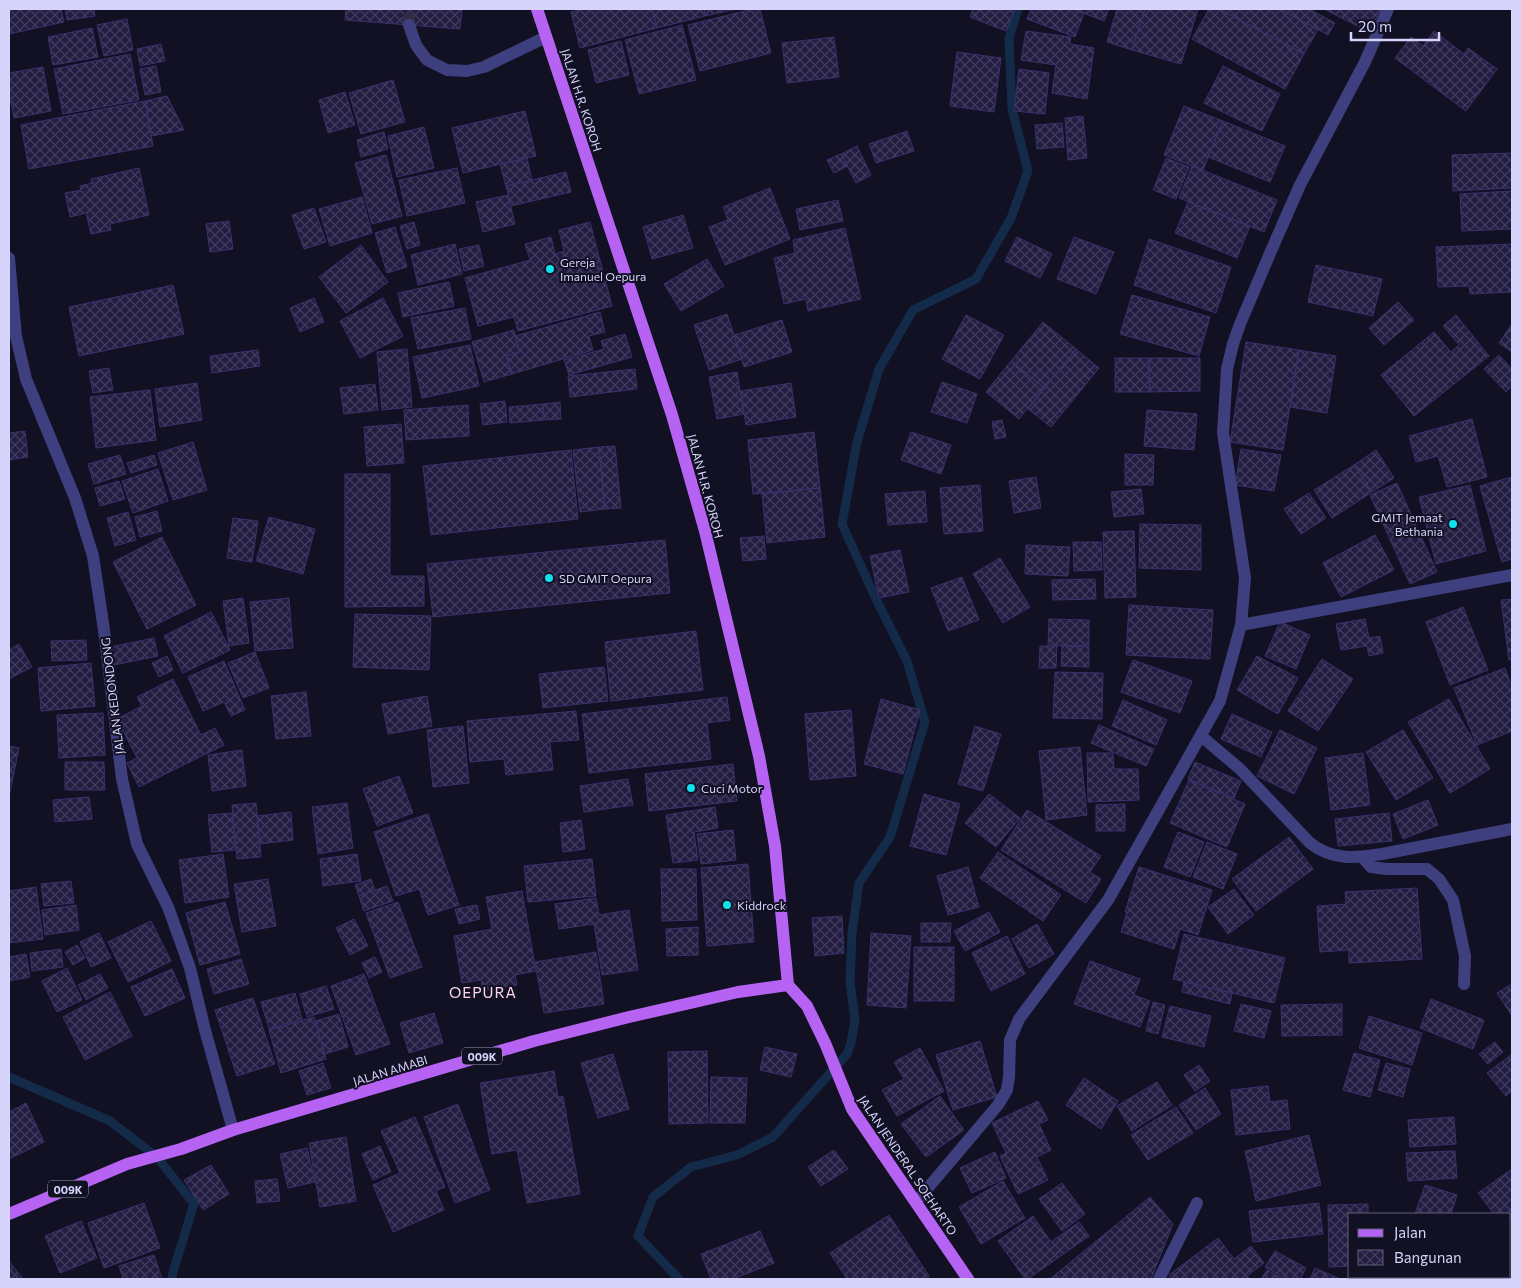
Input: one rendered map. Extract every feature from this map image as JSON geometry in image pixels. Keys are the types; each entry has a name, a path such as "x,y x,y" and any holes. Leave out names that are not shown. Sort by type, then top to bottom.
{"main road":[{"name":"JALAN H.R. KOROH","path":"537,9 672,415 705,530 759,756 775,846 788,985"},
{"name":"JALAN JENDERAL SOEHARTO","path":"788,985 807,1006 825,1042 852,1109 968,1279"},
{"name":"JALAN AMABI","path":"9,1214 127,1164 181,1149 233,1130 534,1041 738,992 788,985"}],"street":[{"path":"916,1202 998,1104 1007,1090 1010,1040 1019,1019 1108,900 1220,701 1241,625 1245,578 1223,433 1229,361 1240,324 1270,251 1300,185 1365,62 1388,9"},
{"path":"409,25 416,45 427,60 447,70 467,71 484,67 546,36"},
{"name":"JALAN KEDONDONG","path":"9,258 16,336 26,379 76,498 93,556 122,779 137,844 168,907 190,968 233,1130"},
{"path":"1241,625 1512,575"},
{"path":"1201,736 1240,769 1310,843 1321,851 1333,856 1362,857 1512,829"},
{"path":"1362,857 1371,867 1427,869 1439,879 1453,900 1465,956 1464,984"},
{"path":"1159,1279 1197,1203"}],"building":[{"path":"9,9 61,9 64,22 9,34"},
{"path":"65,9 94,9 95,16 67,20"},
{"path":"346,9 462,9 460,29 345,20"},
{"path":"584,9 652,9 657,28 580,48 571,12"},
{"path":"652,9 704,9 705,16 657,28"},
{"path":"704,9 737,9 705,16"},
{"path":"752,9 760,9 771,53 700,71 688,25"},
{"path":"973,9 1015,9 1006,31 970,17"},
{"path":"1031,9 1072,9 1084,13 1075,37 1027,19"},
{"path":"1073,9 1109,9 1104,21"},
{"path":"1117,9 1145,9 1132,50 1107,42"},
{"path":"1145,9 1198,9 1181,64 1132,50"},
{"path":"1209,9 1219,9 1304,54 1285,89 1192,39"},
{"path":"1219,9 1280,9 1318,29 1304,54"},
{"path":"1280,9 1309,9 1335,23 1328,35"},
{"path":"1324,9 1381,9 1369,32"},
{"path":"127,19 133,50 104,56 97,25"},
{"path":"682,25 696,80 639,94 625,40"},
{"path":"92,28 98,57 53,65 48,37"},
{"path":"1026,31 1071,37 1070,44 1094,48 1087,99 1052,93 1056,65 1021,60"},
{"path":"1434,31 1464,54 1468,48 1497,69 1466,111 1395,58 1411,37 1423,46"},
{"path":"834,37 839,77 787,83 782,43"},
{"path":"621,41 629,75 596,83 588,50"},
{"path":"161,44 165,61 140,66 137,49"},
{"path":"957,52 1001,58 994,112 950,106"},
{"path":"130,54 139,100 63,114 54,69"},
{"path":"156,66 161,92 145,95 140,69"},
{"path":"1223,66 1280,94 1262,131 1204,103"},
{"path":"43,67 51,111 14,118 9,91 9,73"},
{"path":"1019,69 1049,73 1045,114 1014,111"},
{"path":"393,80 405,122 361,134 349,93"},
{"path":"345,92 355,125 328,133 319,100"},
{"path":"167,96 184,130 151,136 145,101"},
{"path":"145,101 153,146 29,169 21,125"},
{"path":"1184,106 1223,121 1203,170 1164,155"},
{"path":"525,111 536,156 463,173 452,128"},
{"path":"1083,116 1087,158 1068,160 1065,118"},
{"path":"1223,121 1285,146 1270,182 1208,157"},
{"path":"1062,123 1064,147 1037,149 1035,125"},
{"path":"424,127 434,168 397,177 388,136"},
{"path":"907,131 914,151 876,163 869,144"},
{"path":"384,132 388,149 361,157 357,140"},
{"path":"857,146 871,175 856,183 841,154"},
{"path":"1512,153 1512,188 1453,191 1452,155"},
{"path":"841,154 848,166 834,173 827,160"},
{"path":"386,155 402,216 372,224 355,163"},
{"path":"527,158 532,180 506,186 500,164"},
{"path":"1166,158 1189,167 1176,199 1153,190"},
{"path":"1192,166 1277,200 1264,232 1179,198"},
{"path":"139,168 149,215 110,224 111,230 91,234 86,213 70,217 65,193 81,190 80,186 92,183 91,179"},
{"path":"457,168 465,203 407,216 399,180"},
{"path":"566,172 571,192 511,206 506,186"},
{"path":"770,188 790,239 725,265 709,227 728,220 723,207"},
{"path":"1512,191 1512,229 1462,231 1460,194"},
{"path":"508,195 515,224 483,232 476,202"},
{"path":"362,197 372,233 330,246 319,209"},
{"path":"838,200 843,221 800,230 796,209"},
{"path":"1188,202 1250,226 1237,258 1175,233"},
{"path":"314,208 326,242 304,249 292,215"},
{"path":"683,215 693,248 652,259 643,227"},
{"path":"229,221 233,249 210,252 206,224"},
{"path":"414,222 420,245 407,249 400,226"},
{"name":"Gereja Imanuel Oepura","path":"590,222 612,306 518,331 514,317 478,326 465,278 530,260 525,244 551,237 555,254 564,251 559,230"},
{"path":"395,227 407,267 387,273 375,233"},
{"path":"845,228 861,299 808,311 806,299 784,304 774,258 795,253 793,240"},
{"path":"1017,237 1052,254 1040,278 1005,261"},
{"path":"1074,237 1114,252 1096,294 1057,279"},
{"path":"1149,239 1231,267 1216,313 1134,285"},
{"path":"455,244 462,274 418,285 411,255"},
{"path":"1512,244 1512,292 1470,294 1469,286 1438,287 1436,247"},
{"path":"361,245 388,282 346,313 319,277"},
{"path":"479,245 484,266 464,271 459,249"},
{"path":"707,259 724,286 681,311 664,284"},
{"path":"1316,265 1382,279 1373,316 1308,302"},
{"path":"449,282 454,306 403,317 398,293"},
{"path":"173,285 184,334 79,356 69,307"},
{"path":"1132,295 1210,317 1199,356 1120,334"},
{"path":"314,298 324,322 300,332 290,308"},
{"path":"383,298 403,336 360,358 340,321"},
{"path":"1398,302 1414,320 1384,345 1369,328"},
{"path":"465,308 471,339 418,349 411,318"},
{"path":"600,312 605,332 589,336 593,350 512,374 506,356 520,352 515,336"},
{"path":"727,314 742,359 709,370 694,325"},
{"path":"966,315 1004,335 980,379 942,359"},
{"path":"1456,315 1489,356 1414,416 1381,375 1434,332 1451,352 1459,345 1443,326"},
{"path":"782,320 792,352 744,367 734,335"},
{"path":"1043,322 1076,349 1044,388 1011,361"},
{"path":"1512,326 1512,352 1499,343"},
{"path":"514,330 520,352 506,356 512,374 484,382 472,342"},
{"path":"625,334 632,357 569,375 564,360 604,349 601,341"},
{"path":"1246,342 1299,350 1283,450 1230,442"},
{"path":"470,345 479,386 422,398 413,357"},
{"path":"407,349 412,407 382,410 377,352"},
{"path":"1076,349 1099,368 1051,427 1028,409"},
{"path":"258,350 260,366 212,373 210,356"},
{"path":"1299,350 1336,356 1327,413 1290,407"},
{"path":"1499,355 1512,369 1512,386 1506,392 1484,369"},
{"path":"1115,358 1149,358 1150,392 1115,392"},
{"path":"1149,358 1200,358 1200,391 1150,392"},
{"path":"1011,361 1044,388 1019,419 986,392"},
{"path":"109,368 113,390 93,393 89,371"},
{"path":"635,369 637,389 570,397 568,376"},
{"path":"737,372 744,414 717,419 709,377"},
{"path":"942,382 977,394 967,423 931,412"},
{"path":"197,383 202,420 160,427 155,389"},
{"path":"791,383 796,417 746,425 741,391"},
{"path":"375,384 378,410 344,414 340,388"},
{"path":"150,390 156,440 96,448 90,397"},
{"path":"505,401 507,422 483,425 480,404"},
{"path":"560,402 561,419 545,420 543,404"},
{"path":"543,404 544,420 510,423 509,407"},
{"path":"468,405 469,436 406,440 404,410"},
{"path":"1147,410 1197,414 1194,450 1144,446"},
{"path":"1472,419 1487,477 1447,487 1438,456 1416,462 1409,436"},
{"path":"1002,420 1006,437 995,439 992,422"},
{"path":"401,424 404,463 367,466 364,427"},
{"path":"25,431 28,457 9,460 9,433"},
{"path":"814,432 820,488 753,494 748,440"},
{"path":"911,432 951,445 941,474 901,460"},
{"path":"193,442 207,490 173,500 158,453"},
{"path":"615,446 621,508 605,509 599,447"},
{"path":"599,447 605,509 580,512 573,450"},
{"path":"1241,449 1281,455 1274,491 1235,485"},
{"path":"571,450 578,519 431,535 423,466"},
{"path":"1376,450 1394,478 1372,492 1354,465"},
{"path":"1125,454 1154,455 1153,485 1125,485"},
{"path":"120,455 126,474 94,484 88,464"},
{"path":"154,455 157,465 131,473 127,463"},
{"path":"1354,465 1372,492 1332,518 1314,490"},
{"path":"158,469 168,501 133,513 122,481"},
{"path":"345,474 390,474 390,576 424,576 424,606 345,607"},
{"path":"1036,477 1041,508 1014,513 1009,481"},
{"path":"1512,477 1512,559 1502,562 1480,486"},
{"path":"119,481 125,499 100,506 95,488"},
{"path":"1397,483 1437,572 1410,584 1370,495"},
{"path":"980,485 983,531 944,534 940,488"},
{"name":"GMIT Jemaat Bethania","path":"1470,485 1486,551 1436,564 1419,497"},
{"path":"820,488 825,537 767,543 762,494"},
{"path":"1141,489 1144,514 1114,517 1111,492"},
{"path":"925,491 927,522 888,525 885,494"},
{"path":"1309,493 1326,518 1301,534 1284,509"},
{"path":"157,511 162,531 140,537 135,517"},
{"path":"128,512 136,540 115,546 107,518"},
{"path":"269,517 315,529 303,574 256,561"},
{"path":"233,518 258,521 252,562 227,558"},
{"path":"1140,524 1201,525 1201,570 1139,568"},
{"path":"1134,531 1136,597 1105,598 1103,532"},
{"path":"1375,535 1394,570 1341,597 1323,563"},
{"path":"764,536 766,559 743,561 740,538"},
{"path":"162,537 196,605 147,629 113,562"},
{"name":"SD GMIT Oepura","path":"665,540 670,593 433,617 427,564"},
{"path":"1073,542 1101,542 1102,570 1074,571"},
{"path":"1026,545 1070,547 1068,576 1025,574"},
{"path":"900,550 909,592 879,598 870,556"},
{"path":"1000,558 1030,607 1003,623 973,574"},
{"path":"962,577 979,620 948,631 931,588"},
{"path":"1095,579 1096,599 1053,600 1052,580"},
{"path":"243,598 249,643 229,646 223,601"},
{"path":"289,598 293,648 255,651 250,602"},
{"path":"1512,599 1512,659 1509,660 1501,600"},
{"path":"1129,605 1213,610 1210,659 1126,655"},
{"path":"1463,607 1488,670 1450,685 1426,622"},
{"path":"211,612 230,650 183,673 164,636"},
{"path":"355,614 431,616 429,670 353,667"},
{"path":"1049,619 1089,620 1089,646 1048,645"},
{"path":"1365,619 1369,638 1380,636 1383,653 1369,656 1367,646 1341,650 1336,624"},
{"path":"1280,622 1310,635 1296,669 1265,656"},
{"path":"696,631 703,690 611,701 605,642"},
{"path":"154,638 158,656 114,665 110,647"},
{"path":"86,640 87,660 52,661 51,641"},
{"path":"19,644 32,667 9,679 9,650"},
{"path":"1040,646 1057,646 1056,668 1039,668"},
{"path":"1062,646 1089,647 1089,667 1061,666"},
{"path":"255,652 269,688 243,698 228,663"},
{"path":"167,656 173,670 159,677 152,663"},
{"path":"1257,656 1298,678 1278,714 1237,690"},
{"path":"1322,659 1353,679 1318,731 1288,711"},
{"path":"1133,660 1192,681 1180,713 1121,692"},
{"path":"224,661 245,710 231,716 224,702 203,711 188,677"},
{"path":"91,663 95,706 41,711 38,668"},
{"path":"604,667 608,701 543,708 539,674"},
{"path":"1505,668 1512,687 1512,731 1477,745 1454,688"},
{"path":"1055,672 1103,673 1102,719 1053,718"},
{"path":"173,679 201,735 215,728 224,745 139,787 127,763 137,758 117,719 142,706 137,697"},
{"path":"306,692 311,736 276,739 271,696"},
{"path":"427,696 432,726 388,734 382,704"},
{"path":"727,697 730,720 707,723 711,759 589,773 582,714"},
{"path":"881,699 920,710 903,774 864,764"},
{"path":"1449,699 1490,769 1450,793 1408,722"},
{"path":"1123,700 1167,720 1156,745 1112,726"},
{"path":"851,710 856,776 810,780 805,714"},
{"path":"576,711 579,740 550,742 553,770 506,775 504,759 470,762 467,721"},
{"path":"103,713 105,755 59,758 57,715"},
{"path":"1232,714 1272,732 1261,757 1221,739"},
{"path":"1099,725 1154,749 1146,766 1091,743"},
{"path":"463,726 469,783 433,787 427,730"},
{"path":"975,726 1001,734 983,791 958,784"},
{"path":"1280,730 1317,748 1294,794 1257,776"},
{"path":"1403,730 1433,778 1396,800 1366,752"},
{"path":"9,746 19,748 9,797"},
{"path":"1080,747 1087,815 1046,820 1039,751"},
{"path":"242,750 246,786 212,791 208,755"},
{"path":"1087,753 1113,753 1114,769 1138,769 1139,800 1088,802"},
{"path":"1363,753 1370,805 1331,810 1325,758"},
{"path":"65,762 104,762 105,790 65,790"},
{"path":"1195,762 1241,781 1234,798 1188,779"},
{"name":"Cuci Motor","path":"733,764 737,801 649,811 645,774"},
{"path":"399,776 413,813 377,826 363,789"},
{"path":"628,779 633,805 584,812 580,786"},
{"path":"1189,780 1245,804 1227,847 1170,823"},
{"path":"924,794 960,804 946,855 910,846"},
{"path":"989,794 1020,818 996,847 965,823"},
{"path":"89,797 92,819 55,822 53,800"},
{"path":"1428,800 1438,825 1403,839 1393,814"},
{"path":"256,803 261,857 237,859 232,805"},
{"path":"347,803 353,848 318,854 312,807"},
{"path":"1125,804 1125,831 1096,831 1096,805"},
{"path":"715,807 718,828 694,832 698,860 673,863 666,815"},
{"path":"1027,810 1101,856 1090,872 1101,879 1086,903 1001,850"},
{"path":"291,812 293,840 260,844 257,816"},
{"path":"232,813 236,850 212,852 208,815"},
{"path":"1389,813 1392,841 1338,846 1335,819"},
{"path":"428,814 459,905 428,915 419,889 396,896 374,832"},
{"path":"581,820 585,849 563,852 560,823"},
{"path":"733,830 736,860 701,864 697,834"},
{"path":"1178,832 1204,842 1190,877 1164,867"},
{"path":"1289,837 1313,869 1256,911 1232,879"},
{"path":"1207,842 1237,854 1223,889 1193,877"},
{"path":"998,852 1061,895 1043,921 980,878"},
{"path":"223,854 229,897 185,903 179,860"},
{"path":"357,854 361,881 323,886 320,859"},
{"path":"592,859 596,896 528,902 524,866"},
{"name":"Kiddrock","path":"748,864 754,942 707,946 701,868"},
{"path":"968,867 979,907 948,915 937,876"},
{"path":"1139,867 1212,890 1198,935 1180,929 1174,949 1121,932"},
{"path":"661,869 696,869 697,920 662,921"},
{"path":"268,879 276,926 242,932 234,884"},
{"path":"371,879 375,890 359,896 355,885"},
{"path":"71,881 74,903 44,906 41,884"},
{"path":"387,886 393,901 364,911 359,896"},
{"path":"36,887 43,939 9,943 9,891"},
{"path":"1417,888 1422,959 1349,963 1349,950 1320,952 1317,906 1346,904 1345,892"},
{"path":"1234,889 1254,915 1228,934 1208,907"},
{"path":"522,891 536,971 515,975 517,985 483,991 481,980 462,983 454,936 492,929 486,897"},
{"path":"596,898 599,915 629,910 638,970 602,975 594,924 559,929 555,904"},
{"path":"225,902 240,954 200,965 186,913"},
{"path":"398,902 422,967 390,978 366,913"},
{"path":"76,905 79,930 45,935 42,910"},
{"path":"477,905 480,919 459,924 455,909"},
{"path":"989,912 1000,932 965,951 954,931"},
{"path":"842,916 844,953 815,956 812,918"},
{"path":"354,919 368,946 350,955 336,928"},
{"path":"151,921 171,961 128,982 108,942"},
{"path":"921,923 951,923 950,942 921,942"},
{"path":"1037,924 1054,954 1029,968 1012,939"},
{"path":"698,927 698,955 667,956 666,929"},
{"path":"99,933 111,958 91,967 80,942"},
{"path":"871,933 911,936 906,1008 867,1005"},
{"path":"1184,934 1285,958 1274,1003 1173,979"},
{"path":"1007,936 1025,974 991,991 972,953"},
{"path":"77,945 85,958 73,965 65,952"},
{"path":"914,947 954,947 954,1001 914,1001"},
{"path":"61,949 63,967 32,971 30,953"},
{"path":"596,952 604,1004 544,1013 535,962"},
{"path":"26,954 30,977 9,981 9,957"},
{"path":"375,957 382,972 369,978 362,963"},
{"path":"241,959 249,984 214,994 207,969"},
{"path":"1090,961 1140,979 1134,995 1150,1001 1140,1027 1074,1004"},
{"path":"67,968 82,1000 57,1012 42,981"},
{"path":"172,969 185,998 145,1016 131,987"},
{"path":"100,974 108,988 86,1000 78,985"},
{"path":"364,974 390,1044 356,1055 331,986"},
{"path":"1184,982 1232,993 1230,1004 1182,992"},
{"path":"1512,984 1512,1016 1497,993"},
{"path":"326,986 334,1009 307,1017 300,994"},
{"path":"110,992 132,1036 85,1060 63,1017"},
{"path":"295,993 302,1019 269,1029 261,1002"},
{"path":"253,998 275,1064 237,1076 215,1010"},
{"path":"1431,999 1484,1020 1473,1049 1420,1028"},
{"path":"1153,1002 1165,1005 1158,1034 1146,1031"},
{"path":"1241,1004 1271,1011 1264,1038 1234,1031"},
{"path":"1342,1004 1342,1035 1282,1036 1281,1005"},
{"path":"1170,1006 1211,1016 1204,1047 1162,1037"},
{"path":"434,1013 443,1043 409,1053 400,1023"},
{"path":"339,1014 348,1047 325,1054 315,1021"},
{"path":"1369,1016 1422,1033 1412,1065 1359,1048"},
{"path":"314,1017 326,1059 281,1073 269,1030"},
{"path":"980,1041 997,1097 953,1110 936,1055"},
{"path":"1495,1042 1503,1052 1488,1064 1479,1054"},
{"path":"765,1047 797,1054 791,1077 760,1070"},
{"path":"920,1048 944,1091 897,1116 882,1090 904,1079 894,1062"},
{"path":"707,1051 708,1123 669,1124 668,1052"},
{"path":"1354,1053 1380,1060 1370,1097 1343,1090"},
{"path":"613,1054 629,1109 598,1118 581,1063"},
{"path":"1512,1054 1512,1091 1506,1096 1487,1073"},
{"path":"323,1063 331,1088 307,1095 299,1071"},
{"path":"1386,1063 1410,1069 1403,1097 1378,1090"},
{"path":"1199,1065 1210,1081 1195,1091 1184,1075"},
{"path":"554,1071 558,1097 563,1096 580,1194 527,1203 517,1150 492,1154 480,1083"},
{"path":"711,1077 747,1078 745,1123 710,1123"},
{"path":"1084,1078 1118,1101 1101,1129 1066,1105"},
{"path":"1157,1082 1172,1105 1132,1131 1117,1106"},
{"path":"1268,1086 1270,1102 1287,1100 1290,1129 1236,1135 1231,1090"},
{"path":"1205,1088 1221,1114 1196,1130 1179,1105"},
{"path":"940,1096 964,1130 926,1157 901,1124"},
{"path":"1038,1101 1048,1120 1039,1124 1051,1150 1037,1157 1048,1180 1018,1194 1000,1156 1006,1153 992,1123"},
{"path":"26,1103 44,1142 9,1159 9,1112"},
{"path":"458,1104 490,1190 455,1203 424,1117"},
{"path":"1176,1107 1193,1133 1148,1160 1131,1135"},
{"path":"415,1117 445,1187 436,1191 444,1210 393,1232 373,1185 400,1173 381,1131"},
{"path":"1454,1117 1456,1144 1410,1147 1408,1120"},
{"path":"1309,1135 1321,1185 1256,1201 1245,1151"},
{"path":"346,1137 356,1201 320,1207 309,1143"},
{"path":"380,1146 391,1172 373,1180 362,1154"},
{"path":"307,1148 315,1182 288,1188 280,1154"},
{"path":"834,1150 848,1169 821,1186 808,1167"},
{"path":"1455,1151 1457,1178 1408,1181 1406,1153"},
{"path":"995,1152 1006,1178 972,1193 960,1168"},
{"path":"211,1165 229,1194 203,1210 184,1180"},
{"path":"1512,1169 1511,1217 1511,1213 1493,1213 1478,1193"},
{"path":"277,1179 280,1201 257,1203 255,1181"},
{"path":"1003,1181 1025,1218 981,1244 959,1207"},
{"path":"1062,1183 1085,1214 1062,1231 1039,1199"},
{"path":"1425,1185 1457,1195 1451,1213 1415,1213"},
{"path":"1150,1197 1173,1224 1151,1279 1050,1279"},
{"path":"144,1203 160,1248 104,1268 88,1223"},
{"path":"1319,1203 1323,1234 1253,1242 1249,1211"},
{"path":"1368,1204 1368,1213 1348,1213 1348,1266 1329,1267 1328,1205"},
{"path":"889,1215 929,1276 925,1279 847,1279 830,1253"},
{"path":"1033,1216 1051,1242 1079,1222 1089,1236 1028,1279 1025,1279 998,1241"},
{"path":"81,1221 97,1258 60,1273 45,1236"},
{"path":"760,1231 774,1263 733,1279 711,1279 701,1254"},
{"path":"1218,1238 1234,1259 1251,1246 1264,1263 1247,1276 1250,1279 1172,1279 1169,1275"},
{"path":"1275,1251 1306,1268 1300,1279 1287,1279 1265,1267"},
{"path":"154,1255 162,1279 123,1279 119,1266"},
{"path":"9,1261 23,1279 9,1279"},
{"path":"1315,1268 1340,1279 1310,1279"},
{"path":"1267,1270 1284,1279 1261,1279"},
{"path":"1428,1278 1466,1278 1465,1279"}],"waterway":[{"path":"679,1279 638,1236 653,1197 691,1167 737,1155 773,1137 847,1054 851,1043 855,1020 850,981 852,933 859,883 890,837 925,722 907,661 842,524 857,442 879,369 913,310 976,279 1011,218 1028,171 1012,109 1009,38 1018,9"},
{"path":"9,1077 110,1121 157,1157 194,1204 172,1279"}],"tunnel":[{"path":"409,9 409,25"}],"place":[{"name":"Gereja Imanuel Oepura","path":"550,269"},
{"name":"GMIT Jemaat Bethania","path":"1453,524"},
{"name":"SD GMIT Oepura","path":"549,578"},
{"name":"Cuci Motor","path":"691,788"},
{"name":"Kiddrock","path":"727,905"}],"district":[{"name":"OEPURA","path":"483,992"}]}
